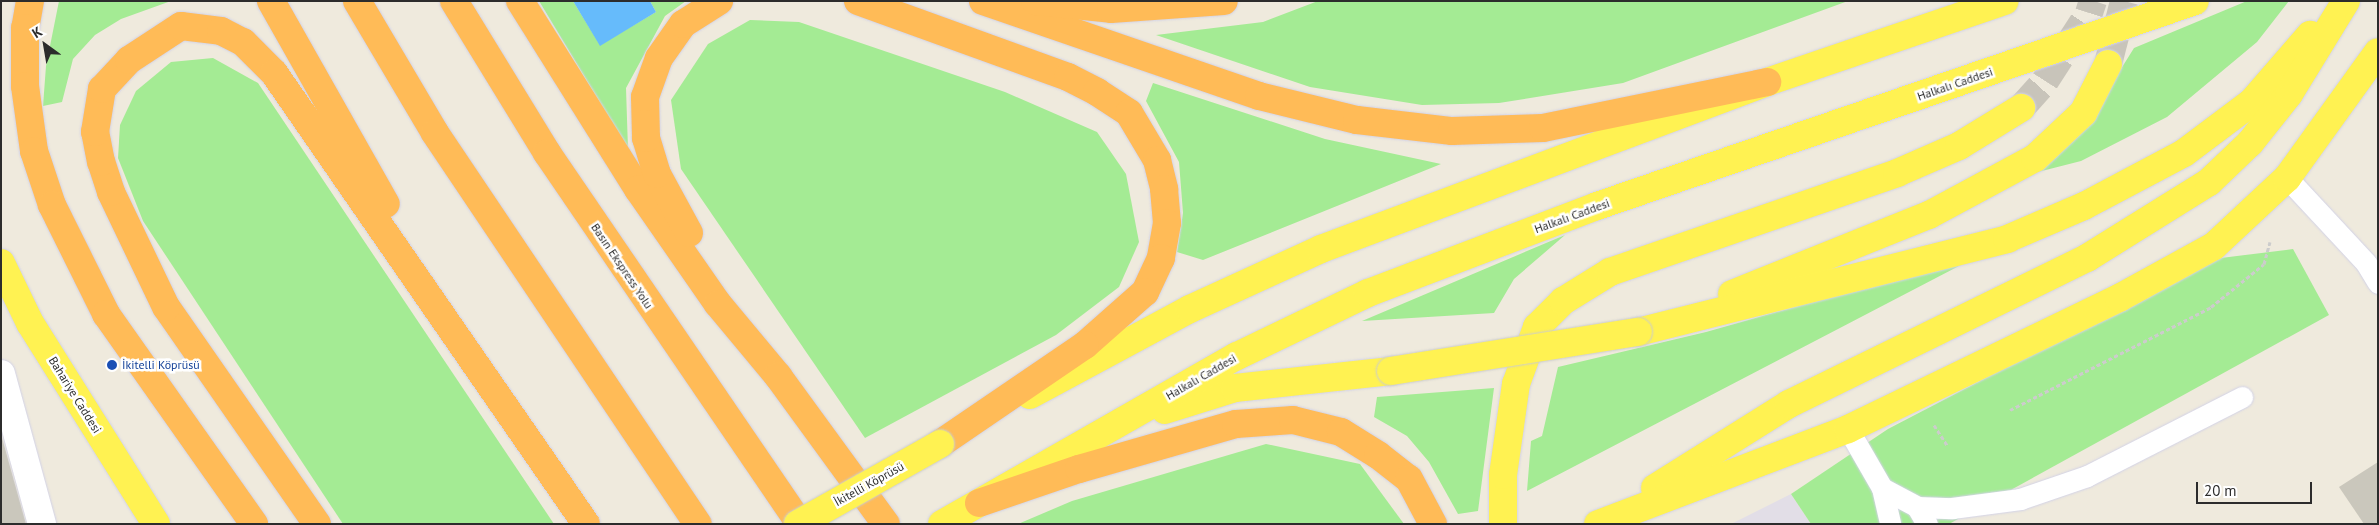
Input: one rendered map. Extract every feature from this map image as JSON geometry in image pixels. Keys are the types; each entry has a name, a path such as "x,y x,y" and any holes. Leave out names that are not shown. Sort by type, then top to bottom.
{"highway":[{"path":"30,1 25,28 25,86 34,151 52,204 106,314 254,524"},
{"path":"270,1 394,220 410,264"},
{"path":"357,1 434,133 698,524"},
{"name":"Basın Ekspress Yolu","path":"454,1 547,153 799,524"},
{"path":"520,1 638,189 718,304 778,376 886,524"},
{"path":"719,1 684,24 660,58 645,97 646,138 657,174 676,213 778,376"},
{"path":"858,1 1059,74 1096,92 1129,113 1157,160 1164,188 1167,223 1161,258 1145,292 1085,345 940,444"},
{"path":"983,1 1259,96 1357,120 1452,131 1543,128 1767,82"},
{"path":"1035,1 1112,8 1224,1"},
{"path":"317,524 166,307 101,162 95,132 102,89 129,60 181,26 221,31 243,42 274,73 410,264 586,524"},
{"path":"980,503 1079,469 1236,424 1293,420 1341,432 1378,455 1408,479 1433,524"}],"main road":[{"path":"940,444 1190,309 1321,249 1767,82 2005,1"},
{"name":"Halkalı Caddesi","path":"980,503 1236,356 1368,293 1597,206 2195,1"},
{"path":"1116,426 1235,388 1391,371 1638,332 2007,239 2084,206 2184,153 2252,102 2340,1"},
{"path":"1603,521 1789,404 2087,258 2209,182 2250,143 2289,94 2346,1"},
{"path":"1603,521 1848,429 2119,298 2214,246 2287,178 2376,59"},
{"path":"1638,332 1929,214 2035,158 2083,113 2108,64"},
{"path":"1503,524 1503,475 1516,384 1537,327 1563,301 1619,269 1897,173 1958,146 2021,108"},
{"name":"Bahariye Caddesi","path":"1,264 30,323 153,523"},
{"name":"İkitelli Köprüsü","path":"799,524 940,444"},
{"path":"942,524 980,503"}],"street":[{"path":"1,374 42,524"}],"lane":[{"path":"2287,178 2366,263 2378,283"},
{"path":"1882,488 1922,516 1952,508 2020,499 2087,476 2242,397"},
{"path":"1848,429 1882,488 1890,524"}],"path":[{"path":"2010,410 2211,308"}],"shaded area":[{"path":"1791,494 1811,524 1731,524"}],"green space":[{"path":"59,1 171,1 121,19 95,35 73,59 62,102 43,106 46,66"},
{"path":"539,1 573,1 600,45 656,12 650,1 686,1 665,16 626,88 628,149"},
{"path":"1318,1 1848,1 1623,83 1499,103 1422,105 1310,87 1156,35 1263,22"},
{"path":"2247,1 2289,1 2257,42 2167,117 2081,161 2007,180 2086,125 2134,48"},
{"path":"750,20 799,22 1005,92 1097,132 1126,174 1139,242 1119,287 1056,335 865,438 681,169 671,100 708,44"},
{"path":"213,58 258,83 554,524 343,524 143,221 118,158 120,125 136,91 171,62"},
{"path":"1153,83 1325,139 1441,164 1203,260 1177,252 1183,213 1179,162 1146,101"},
{"path":"1565,235 1514,279 1494,313 1362,321"},
{"path":"2293,249 2329,315 1949,524 1811,524 1791,494 1888,429 2213,259"},
{"path":"1982,254 1527,491 1531,441 1542,436 1558,367 1706,332"},
{"path":"1494,388 1478,511 1458,514 1429,462 1407,436 1374,417 1377,397"},
{"path":"1266,444 1360,464 1404,524 1018,524 1072,501"}],"water":[{"path":"573,1 650,1 656,12 600,46"}],"building":[{"path":"1,434 26,524 1,524"},
{"path":"2378,462 2378,524 2364,524 2339,487"}],"tunnel":[{"path":"2021,108 2045,81 2089,13 2093,1"},
{"path":"2108,64 2124,1"}],"place":[{"name":"İkitelli Köprüsü","path":"112,365"}]}
